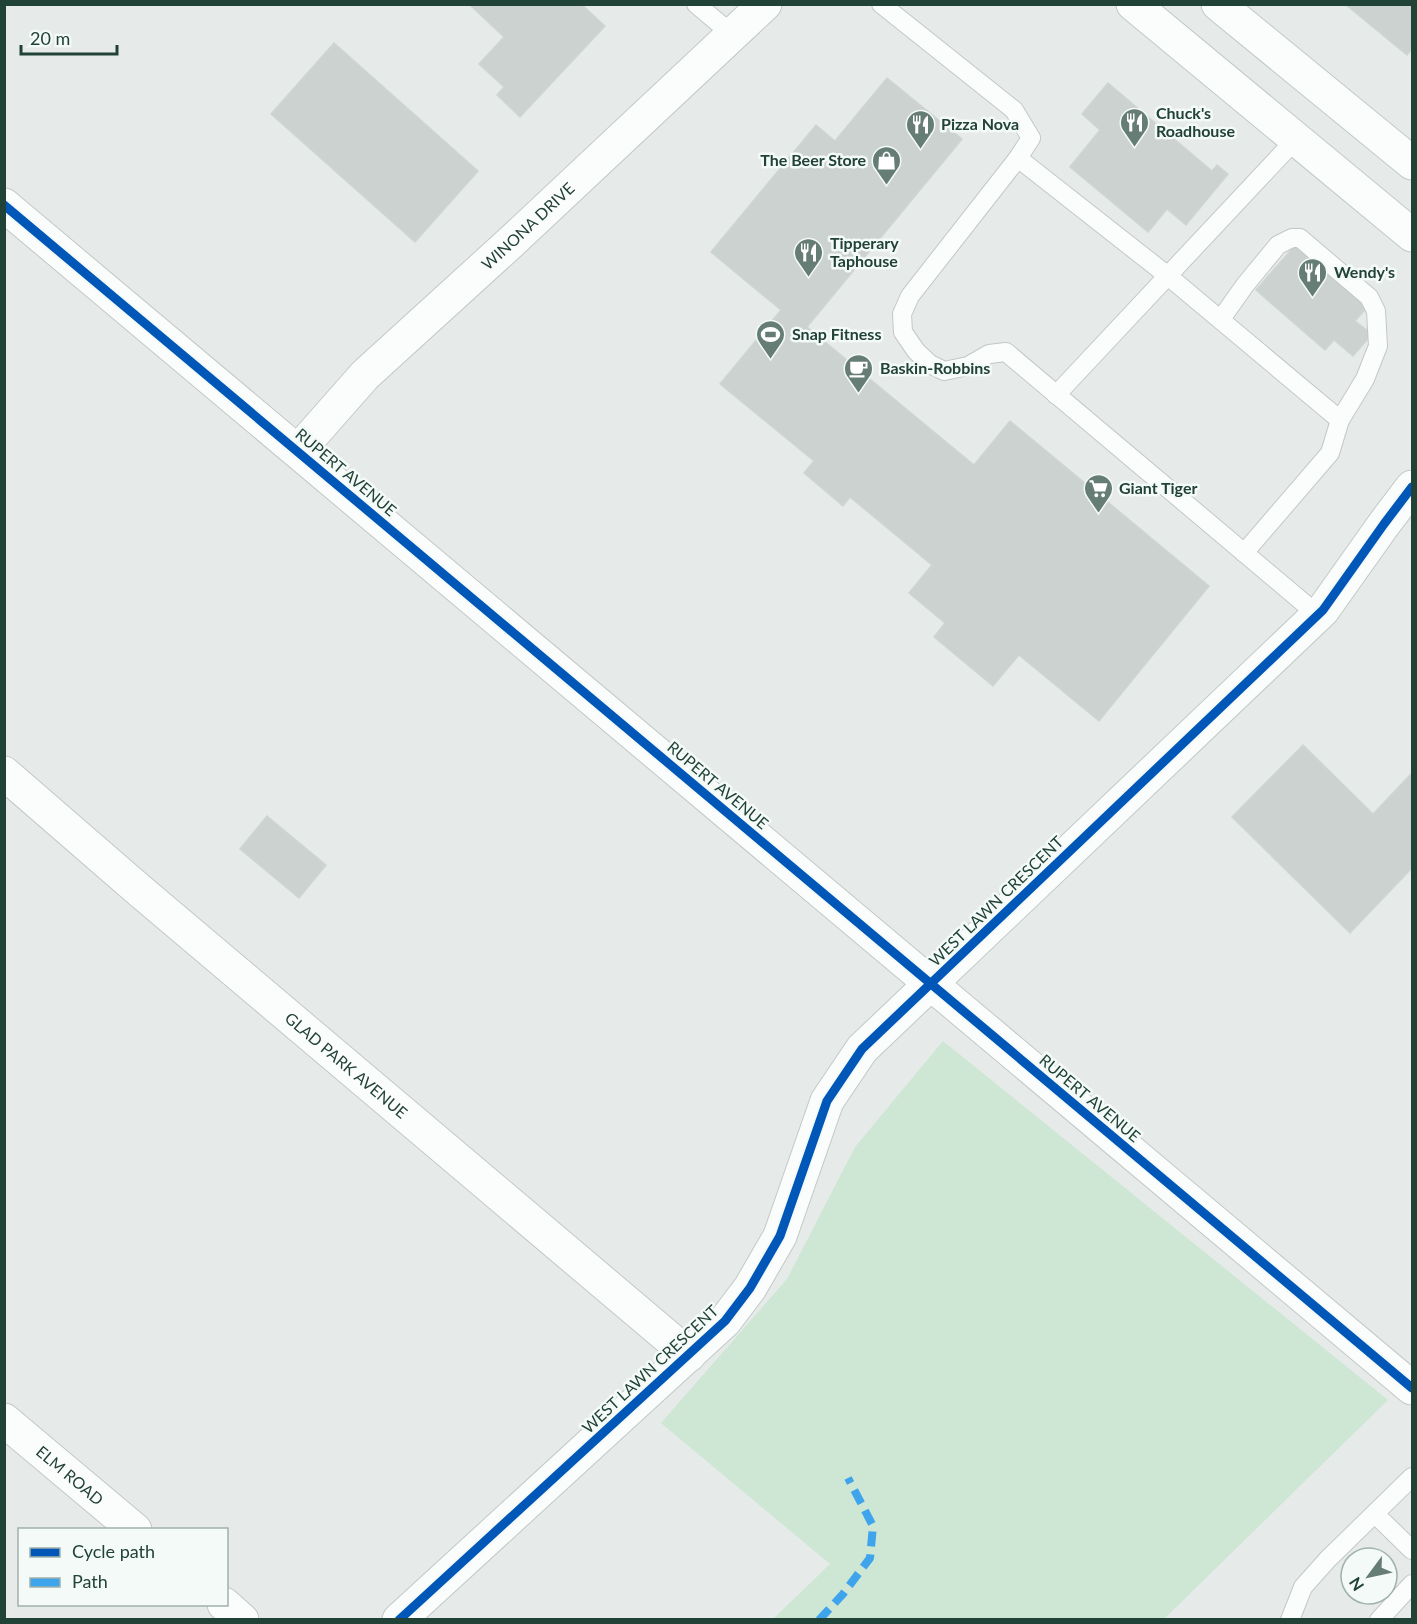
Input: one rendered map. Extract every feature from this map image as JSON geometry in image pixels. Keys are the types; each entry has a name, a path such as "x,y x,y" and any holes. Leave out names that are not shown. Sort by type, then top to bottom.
{"street":[{"name":"WINONA DRIVE","path":"298,451 365,375 510,243 765,4"},
{"path":"1133,4 1413,235"},
{"path":"1218,4 1413,163"},
{"name":"RUPERT AVENUE","path":"4,205 1413,1388"},
{"name":"WEST LAWN CRESCENT","path":"399,1620 725,1321 750,1288 780,1236 827,1101 862,1050 1323,610 1384,524 1413,488"},
{"name":"GLAD PARK AVENUE","path":"4,773 689,1355"},
{"name":"ELM ROAD","path":"4,1420 133,1528"},
{"path":"225,1606 242,1620"}],"lane":[{"path":"696,4 733,35"},
{"path":"880,4 1014,111 1031,138 1018,158 909,296 902,314 903,332 916,351 930,364 944,371 969,366 989,354 1006,352 1318,615"},
{"path":"1056,395 1296,139"},
{"path":"1018,158 1221,319 1340,420"},
{"path":"1221,319 1278,245 1292,238 1300,238 1369,297 1376,311 1378,346 1365,379 1340,420 1330,453 1244,553"},
{"path":"1290,1620 1303,1587 1413,1477"},
{"path":"1375,1514 1413,1550"},
{"path":"1379,1620 1413,1584"}],"green space":[{"path":"943,1041 1388,1400 1164,1619 773,1619 830,1564 661,1423 787,1279 855,1147"}],"building":[{"path":"469,4 581,4 605,26 520,117 497,95 504,87 479,64 504,37"},
{"path":"1345,4 1412,4 1412,49 1407,55"},
{"path":"334,43 478,171 415,242 271,114"},
{"path":"887,78 962,139 807,327 974,465 1010,421 1209,586 1099,721 1019,655 993,686 934,637 945,623 909,593 932,565 850,497 843,506 804,473 814,461 720,384 781,310 711,252 816,125 835,141"},
{"name":"Chuck's Roadhouse","path":"1108,83 1212,171 1217,165 1228,174 1186,225 1167,209 1148,232 1070,167 1100,130 1082,114"},
{"name":"Wendy's","path":"1298,242 1370,304 1355,321 1372,334 1353,356 1334,340 1325,350 1256,290"},
{"path":"1303,745 1373,814 1412,773 1412,868 1350,933 1232,817"},
{"path":"267,816 326,865 299,898 240,849"}],"marked path":[{"path":"819,1620 843,1594 870,1558 873,1526 848,1478"}],"cycle path":[{"path":"4,205 1412,1388"},
{"path":"399,1620 725,1321 750,1288 780,1236 827,1101 862,1049 1323,610 1412,487"}],"place":[{"name":"Chuck's Roadhouse","path":"1135,148"},
{"name":"Pizza Nova","path":"920,150"},
{"name":"The Beer Store","path":"887,186"},
{"name":"Tipperary Taphouse","path":"809,278"},
{"name":"Wendy's","path":"1313,298"},
{"name":"Snap Fitness","path":"771,360"},
{"name":"Baskin-Robbins","path":"859,394"},
{"name":"Giant Tiger","path":"1098,514"}]}
